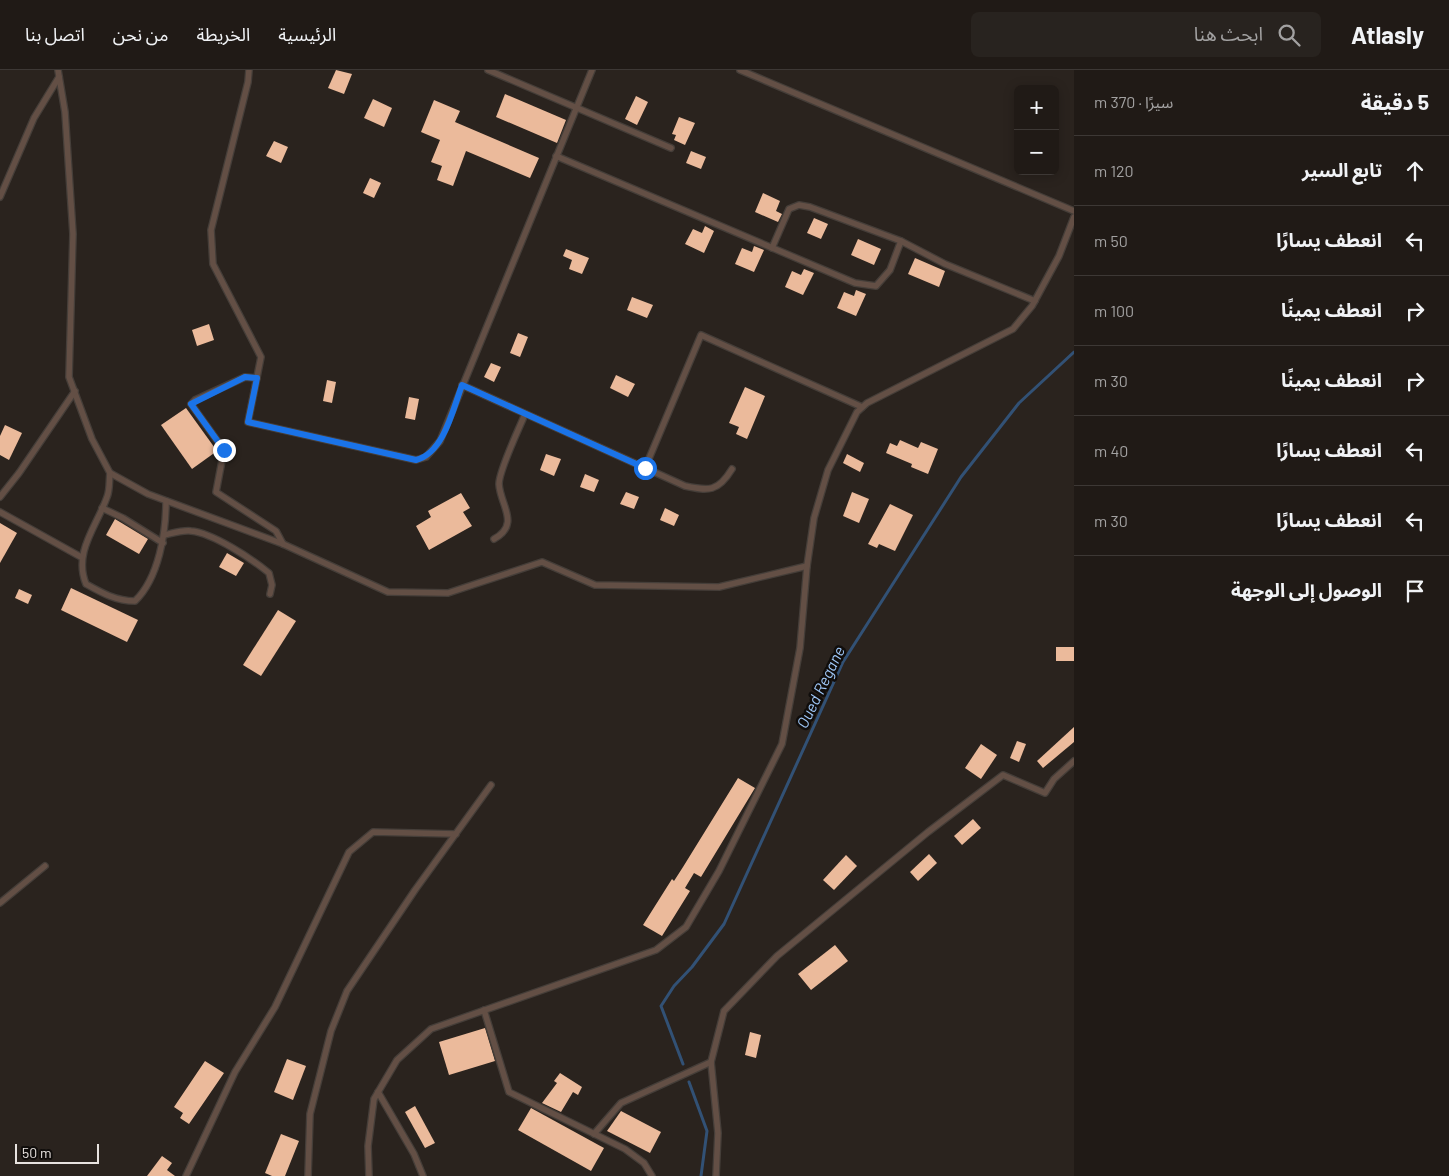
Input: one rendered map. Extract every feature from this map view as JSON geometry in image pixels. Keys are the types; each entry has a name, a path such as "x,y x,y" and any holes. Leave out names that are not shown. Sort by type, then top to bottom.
{"lane":[{"path":"58,70 66,112 73,234 69,377 92,439 110,473 108,495 81,557 82,576 86,584 120,601 135,601 142,594 163,543 166,501"},
{"path":"249,70 248,82 210,230 213,264 261,357 248,422 416,460 426,457 440,441 592,70"},
{"path":"488,70 671,148"},
{"path":"740,70 1074,211"},
{"path":"0,197 34,118 60,77"},
{"path":"556,156 855,283 876,286 890,270 901,241"},
{"path":"772,248 789,209 799,205 901,241 945,264 1035,301"},
{"path":"369,1176 368,1146 374,1100 397,1060 431,1029 656,950 686,926 719,871 782,744 800,648 807,566 814,518 828,470 857,412 862,407 1013,329 1035,301 1058,256 1074,217"},
{"path":"645,468 701,335 862,407"},
{"path":"257,378 245,377 191,404 224,450 216,492 276,531 283,544"},
{"path":"462,385 685,486 707,490 719,486 732,469"},
{"path":"0,497 19,473 75,391"},
{"path":"494,539 504,534 508,524 499,484 525,414"},
{"path":"110,473 148,494 283,544 388,592 448,593 542,562 595,586 719,587 807,566"},
{"path":"102,508 163,543"},
{"path":"0,512 81,557"},
{"path":"164,535 192,531 222,542 253,560 269,573 272,585 270,594"},
{"path":"716,1176 718,1133 711,1062 724,1010 777,956 928,832 1003,775 1045,793 1054,778 1074,760"},
{"path":"308,1176 310,1114 332,1031 347,991 491,785"},
{"path":"186,1176 235,1072 276,1006 349,852 373,832 456,834"},
{"path":"0,903 45,866"},
{"path":"484,1010 509,1092 625,1149 644,1163 652,1176"},
{"path":"594,1134 621,1103 711,1062"},
{"path":"378,1092 414,1154 423,1176"}],"building":[{"path":"336,70 352,74 344,94 328,88"},
{"path":"505,94 566,120 557,143 496,117"},
{"path":"636,96 648,102 637,125 625,119"},
{"path":"373,99 392,108 384,127 364,118"},
{"path":"434,100 460,111 455,122 539,158 530,178 466,151 453,186 437,180 442,166 431,162 440,140 421,132"},
{"path":"679,117 695,123 685,145 674,140 676,135 672,134"},
{"path":"274,141 288,147 281,163 266,156"},
{"path":"691,151 706,157 701,169 686,163"},
{"path":"370,178 381,183 374,198 363,193"},
{"path":"763,193 780,201 776,211 782,214 778,222 755,212"},
{"path":"814,218 828,224 821,239 807,233"},
{"path":"705,226 714,231 704,253 685,244 693,229 702,233"},
{"path":"858,239 881,249 874,265 851,255"},
{"path":"754,246 764,250 754,272 735,264 742,248 752,252"},
{"path":"566,249 589,258 582,274 569,269 572,260 563,256"},
{"path":"915,258 945,271 939,287 908,274"},
{"path":"804,269 814,273 803,295 785,287 792,271 801,275"},
{"path":"856,290 866,294 856,316 837,308 844,292 854,296"},
{"path":"632,297 653,305 647,318 627,310"},
{"path":"209,324 214,340 197,346 192,330"},
{"path":"518,333 528,337 520,357 510,353"},
{"path":"491,363 501,367 494,382 484,377"},
{"path":"616,375 635,384 628,397 610,388"},
{"path":"327,380 336,382 332,403 323,401"},
{"path":"745,387 765,396 747,439 736,434 739,427 729,423"},
{"path":"409,397 419,399 415,420 405,418"},
{"path":"186,408 217,451 192,469 161,425"},
{"path":"5,425 22,433 9,460 0,455 0,436"},
{"path":"900,440 918,448 921,442 938,449 928,474 911,467 912,464 886,453 890,443 897,446"},
{"path":"546,454 561,459 554,476 540,470"},
{"path":"847,454 864,463 860,472 843,463"},
{"path":"585,474 599,480 594,492 580,487"},
{"path":"626,492 639,497 634,509 620,504"},
{"path":"852,492 869,499 859,523 843,516"},
{"path":"461,493 470,508 463,512 472,526 429,550 416,526 431,517 428,511"},
{"path":"890,504 913,515 895,551 879,544 877,548 868,544"},
{"path":"665,508 679,515 674,526 660,520"},
{"path":"115,519 148,539 139,554 106,535"},
{"path":"0,523 17,533 0,563"},
{"path":"227,553 244,563 236,576 219,567"},
{"path":"71,588 138,620 127,642 61,610"},
{"path":"19,589 32,595 28,604 15,598"},
{"path":"278,610 296,621 261,676 243,665"},
{"path":"1056,647 1074,647 1074,661 1056,661"},
{"path":"1074,727 1074,742 1043,768 1037,761"},
{"path":"1017,741 1026,744 1019,762 1010,758"},
{"path":"981,744 997,755 981,779 965,768"},
{"path":"738,778 755,788 701,877 694,873 685,888 690,891 662,936 643,925 672,879 674,881"},
{"path":"973,819 981,828 962,845 954,836"},
{"path":"929,854 937,863 918,881 910,872"},
{"path":"846,855 857,866 834,890 823,880"},
{"path":"835,945 848,961 811,990 798,974"},
{"path":"485,1028 495,1061 449,1075 439,1042"},
{"path":"750,1032 761,1035 756,1058 745,1055"},
{"path":"287,1059 306,1066 293,1100 274,1092"},
{"path":"205,1061 224,1073 189,1124 180,1118 183,1113 174,1107"},
{"path":"560,1073 582,1087 578,1095 573,1092 561,1112 542,1103 557,1083 554,1081"},
{"path":"415,1106 435,1143 425,1148 405,1112"},
{"path":"531,1108 604,1148 591,1171 518,1130"},
{"path":"621,1111 661,1132 650,1153 607,1131"},
{"path":"281,1134 299,1141 285,1176 272,1176 265,1173"},
{"path":"162,1156 172,1163 167,1170 175,1176 147,1176"}],"waterway":[{"name":"Oued Regane","path":"683,1064 661,1006 674,986 692,967 724,924 843,662 961,477 1019,403 1074,352"},
{"name":"Oued Regane","path":"689,1082 707,1131 701,1176"}],"route":[{"path":"224,450 191,404 195,400 245,377 257,378 248,422 416,460 426,457 440,441 462,385 645,468"}]}
